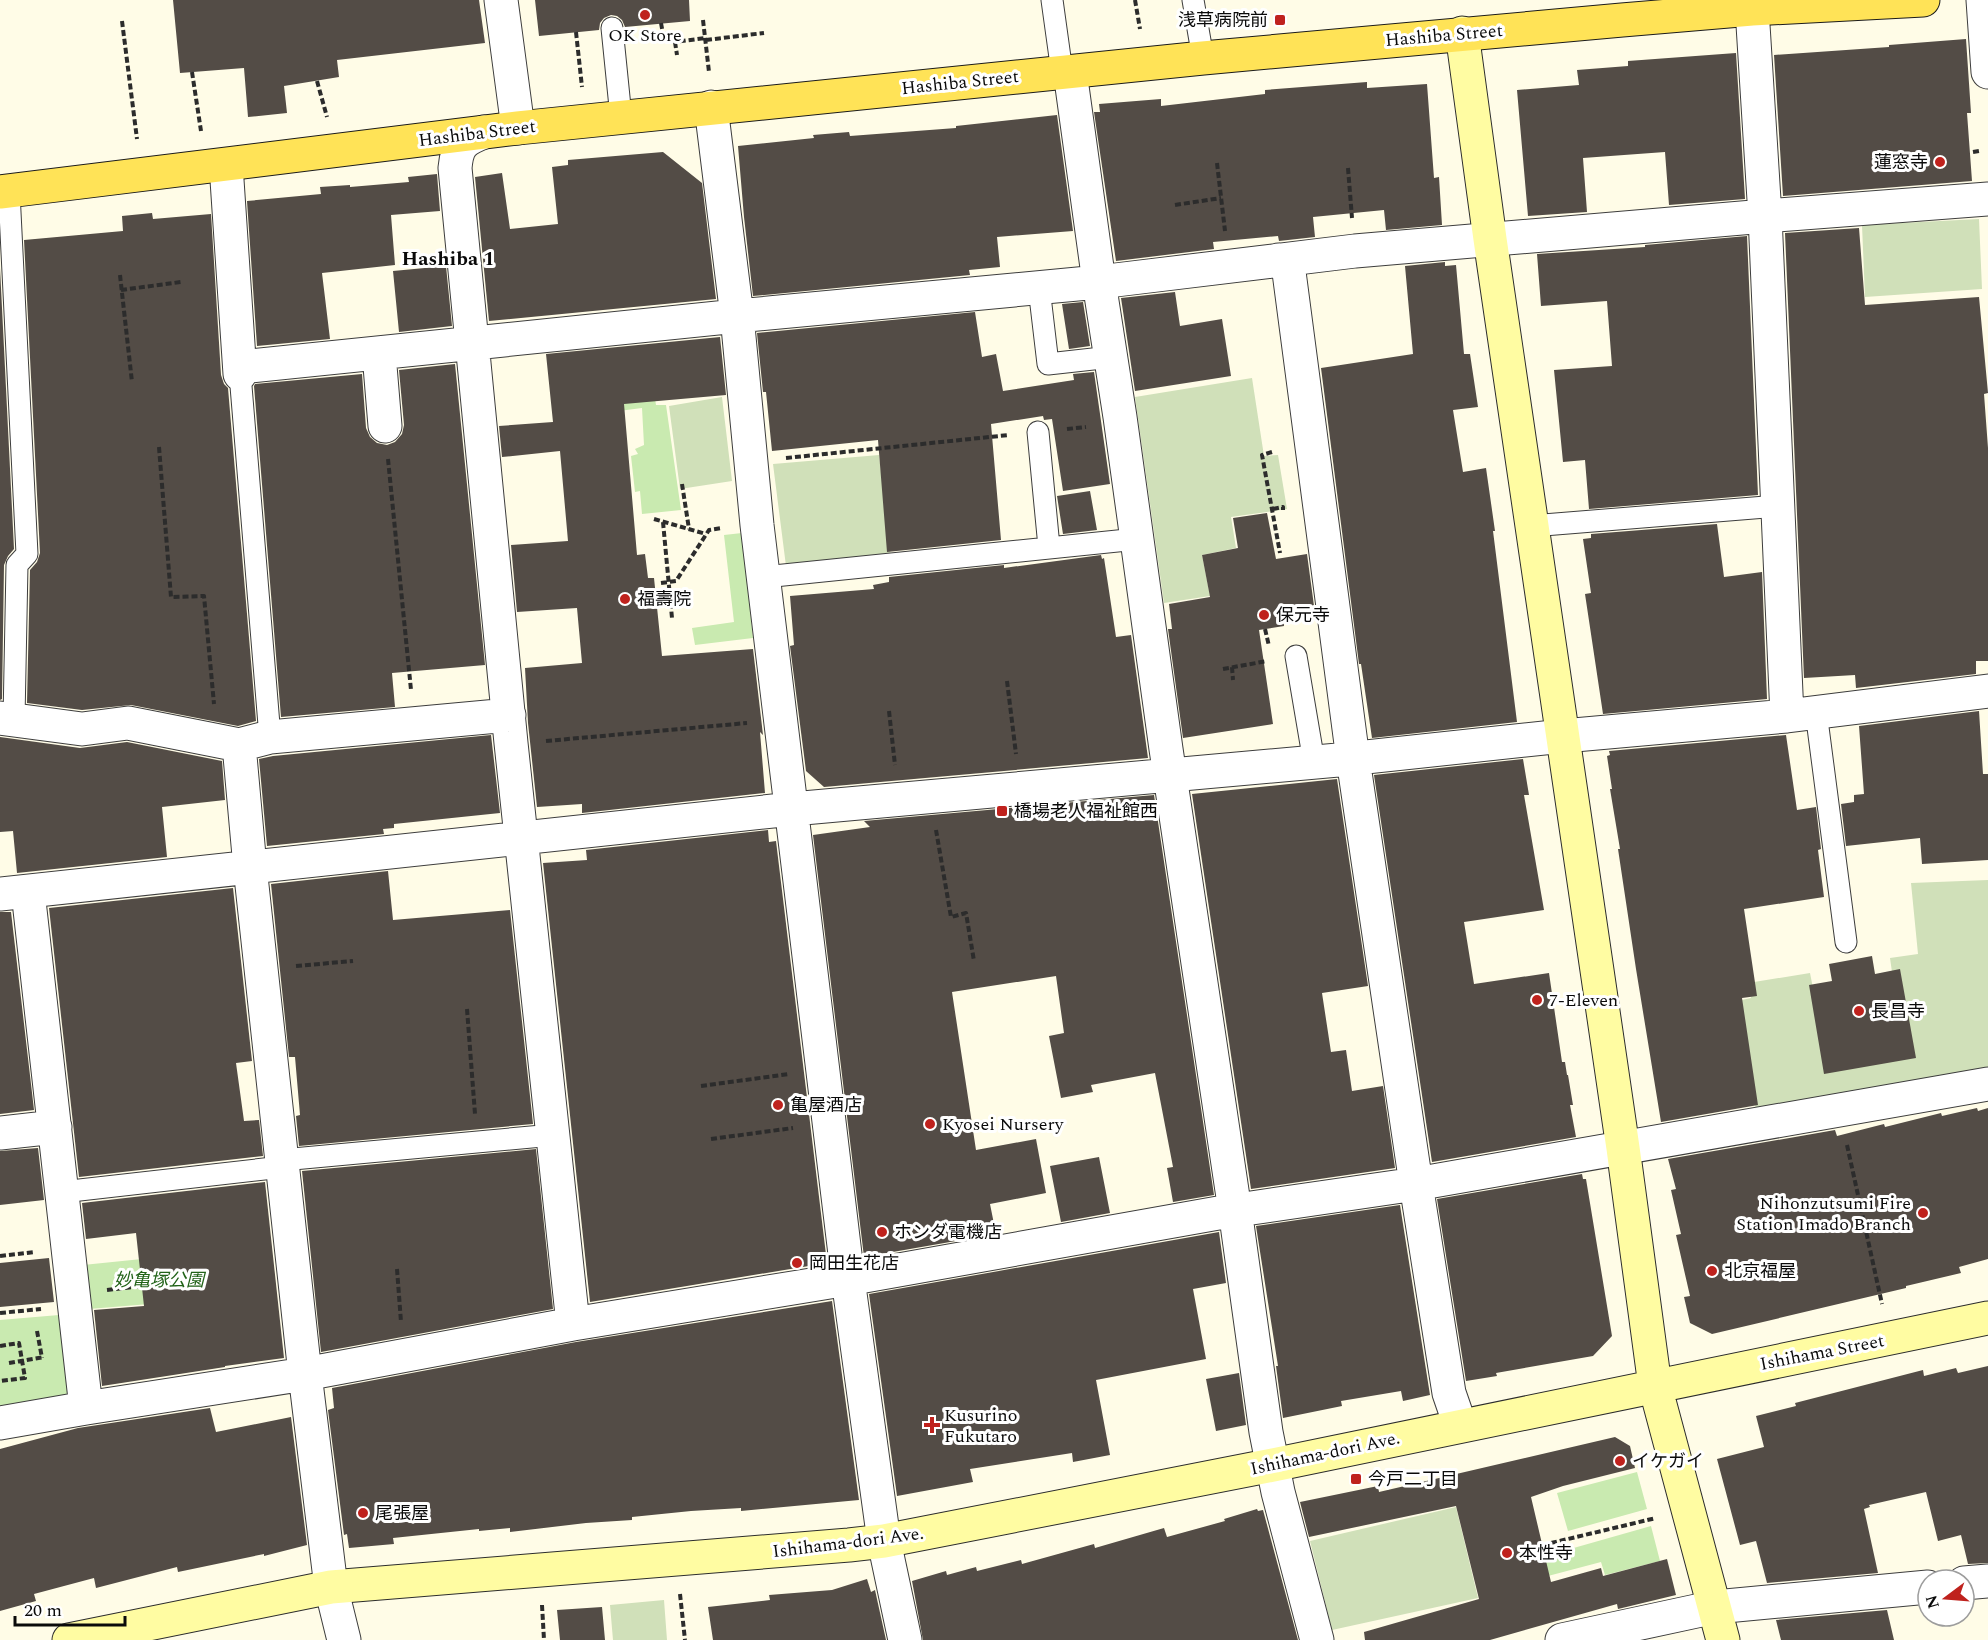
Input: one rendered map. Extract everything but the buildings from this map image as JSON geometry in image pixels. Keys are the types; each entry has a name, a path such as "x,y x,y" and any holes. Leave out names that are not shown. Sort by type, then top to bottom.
{"main road":[{"name":"Hashiba Street","path":"4,192 518,128 1462,33 1635,9 1752,9 1923,0"}],"street":[{"path":"501,0 518,128"},
{"path":"1983,0 1988,72"},
{"path":"1752,9 1765,216 1778,506 1802,714"},
{"path":"1462,33 1531,526 1623,1148 1655,1386 1723,1640"},
{"path":"1066,72 1137,539 1266,1432 1278,1492 1317,1640"},
{"path":"711,107 737,316 750,459 848,1279 884,1541 906,1640"},
{"path":"484,132 471,137 461,145 456,154 455,168 509,715 573,1324"},
{"path":"226,165 240,371 473,343 1098,282 1355,251 1988,199"},
{"path":"1278,260 1284,263 1289,272 1353,759 1416,1184 1449,1393 1460,1425"},
{"path":"379,354 385,426"},
{"path":"86,1408 55,1127 14,893 792,809 1353,759 1563,736 1802,714 1988,691"},
{"path":"7,718 82,729 128,723 242,741 509,715"},
{"path":"242,741 250,867 305,1374 331,1587 344,1640"},
{"path":"0,1423 305,1374 573,1324 848,1279 1235,1210 1416,1184 1988,1084"},
{"path":"0,1133 55,1127"},
{"name":"Ishihama Street","path":"1655,1386 1988,1318"},
{"name":"Ishihama-dori Ave.","path":"69,1640 331,1587 884,1541 1273,1465 1655,1386"},
{"path":"1562,1640 1715,1607 1916,1588"}],"lane":[{"path":"1052,0 1066,72"},
{"path":"1193,0 1203,58"},
{"path":"612,28 621,117"},
{"path":"4,192 27,554 8,566 7,718"},
{"path":"1039,288 1048,364 1110,357"},
{"path":"240,371 242,741"},
{"path":"1038,432 1049,548"},
{"path":"1531,526 1778,506"},
{"path":"764,577 1137,539"},
{"path":"1296,656 1314,762"},
{"path":"1802,714 1846,942"},
{"path":"62,1192 282,1163 477,1141 553,1135"}],"path":[{"path":"1135,0 1140,30"},
{"path":"704,20 709,73"},
{"path":"122,21 138,140"},
{"path":"662,23 663,34 674,33 677,55"},
{"path":"576,32 582,87"},
{"path":"675,42 764,33"},
{"path":"192,72 201,130"},
{"path":"317,81 327,117"},
{"path":"1973,152 1979,151"},
{"path":"1216,163 1230,265"},
{"path":"1348,168 1355,251"},
{"path":"1175,205 1221,198"},
{"path":"120,275 132,382"},
{"path":"121,290 181,282"},
{"path":"385,426 414,723"},
{"path":"780,459 1091,426"},
{"path":"159,447 171,597 204,596 242,741"},
{"path":"1272,452 1262,455 1280,553"},
{"path":"682,484 689,529"},
{"path":"1273,509 1283,507"},
{"path":"654,519 706,534"},
{"path":"663,522 672,618"},
{"path":"661,583 676,581 709,530 732,526"},
{"path":"1223,669 1296,656"},
{"path":"1232,667 1233,680"},
{"path":"1006,681 1017,761"},
{"path":"888,711 897,773"},
{"path":"539,742 754,723"},
{"path":"930,796 951,917 966,913 974,961"},
{"path":"290,967 353,962"},
{"path":"466,1009 477,1141"},
{"path":"701,1086 823,1069"},
{"path":"711,1139 830,1122"},
{"path":"1846,1144 1882,1304"},
{"path":"0,1256 45,1251"},
{"path":"397,1269 405,1356"},
{"path":"73,1293 143,1286 142,1279 172,1276"},
{"path":"0,1313 42,1309"},
{"path":"37,1331 43,1367"},
{"path":"0,1346 20,1343 24,1378 0,1381"},
{"path":"9,1363 43,1358"},
{"path":"1551,1543 1660,1517"},
{"path":"680,1588 685,1640"},
{"path":"542,1598 544,1640"}],"green space":[{"path":"1979,219 1982,289 1865,297 1862,225"},
{"path":"1252,378 1264,456 1278,455 1287,509 1231,517 1236,548 1202,555 1210,596 1164,603 1135,397"},
{"path":"654,392 656,405 666,405 681,510 642,514 640,491 635,492 631,456 638,454 635,449 644,445 642,408 611,412 608,399"},
{"path":"722,397 732,481 680,489 669,406"},
{"path":"879,455 891,558 786,566 773,464"},
{"path":"742,533 753,638 695,645 692,628 734,622 724,535"},
{"path":"1988,880 1988,1069 1756,1110 1737,1001 1751,998 1748,983 1810,973 1829,1070 1904,1056 1890,958 1918,954 1911,883"},
{"name":"妙亀塚公園","path":"181,1255 186,1301 89,1309 83,1265"},
{"path":"59,1315 68,1400 0,1412 0,1320"},
{"path":"1637,1472 1647,1509 1568,1531 1557,1493"},
{"path":"1456,1507 1478,1598 1332,1630 1310,1541"},
{"path":"1651,1526 1660,1561 1605,1575 1601,1562 1548,1576 1545,1563 1551,1561 1549,1555"},
{"path":"664,1600 667,1640 613,1640 610,1605"}],"place":[{"name":"OK Store","path":"645,15"},
{"name":"浅草病院前","path":"1280,20"},
{"name":"蓮窓寺","path":"1940,162"},
{"name":"福壽院","path":"625,599"},
{"name":"保元寺","path":"1264,615"},
{"name":"橋場老人福祉館西","path":"1002,811"},
{"name":"7-Eleven","path":"1537,1000"},
{"name":"長昌寺","path":"1859,1011"},
{"name":"亀屋酒店","path":"778,1105"},
{"name":"Kyosei Nursery","path":"930,1124"},
{"name":"Nihonzutsumi Fire Station Imado Branch","path":"1923,1213"},
{"name":"ホンダ電機店","path":"882,1232"},
{"name":"岡田生花店","path":"797,1263"},
{"name":"北京福屋","path":"1712,1271"},
{"name":"Kusurino Fukutaro","path":"932,1425"},
{"name":"イケガイ","path":"1620,1461"},
{"name":"今戸二丁目","path":"1356,1479"},
{"name":"尾張屋","path":"363,1513"},
{"name":"本性寺","path":"1507,1553"}],"district":[{"name":"Hashiba 1","path":"448,258"}]}
